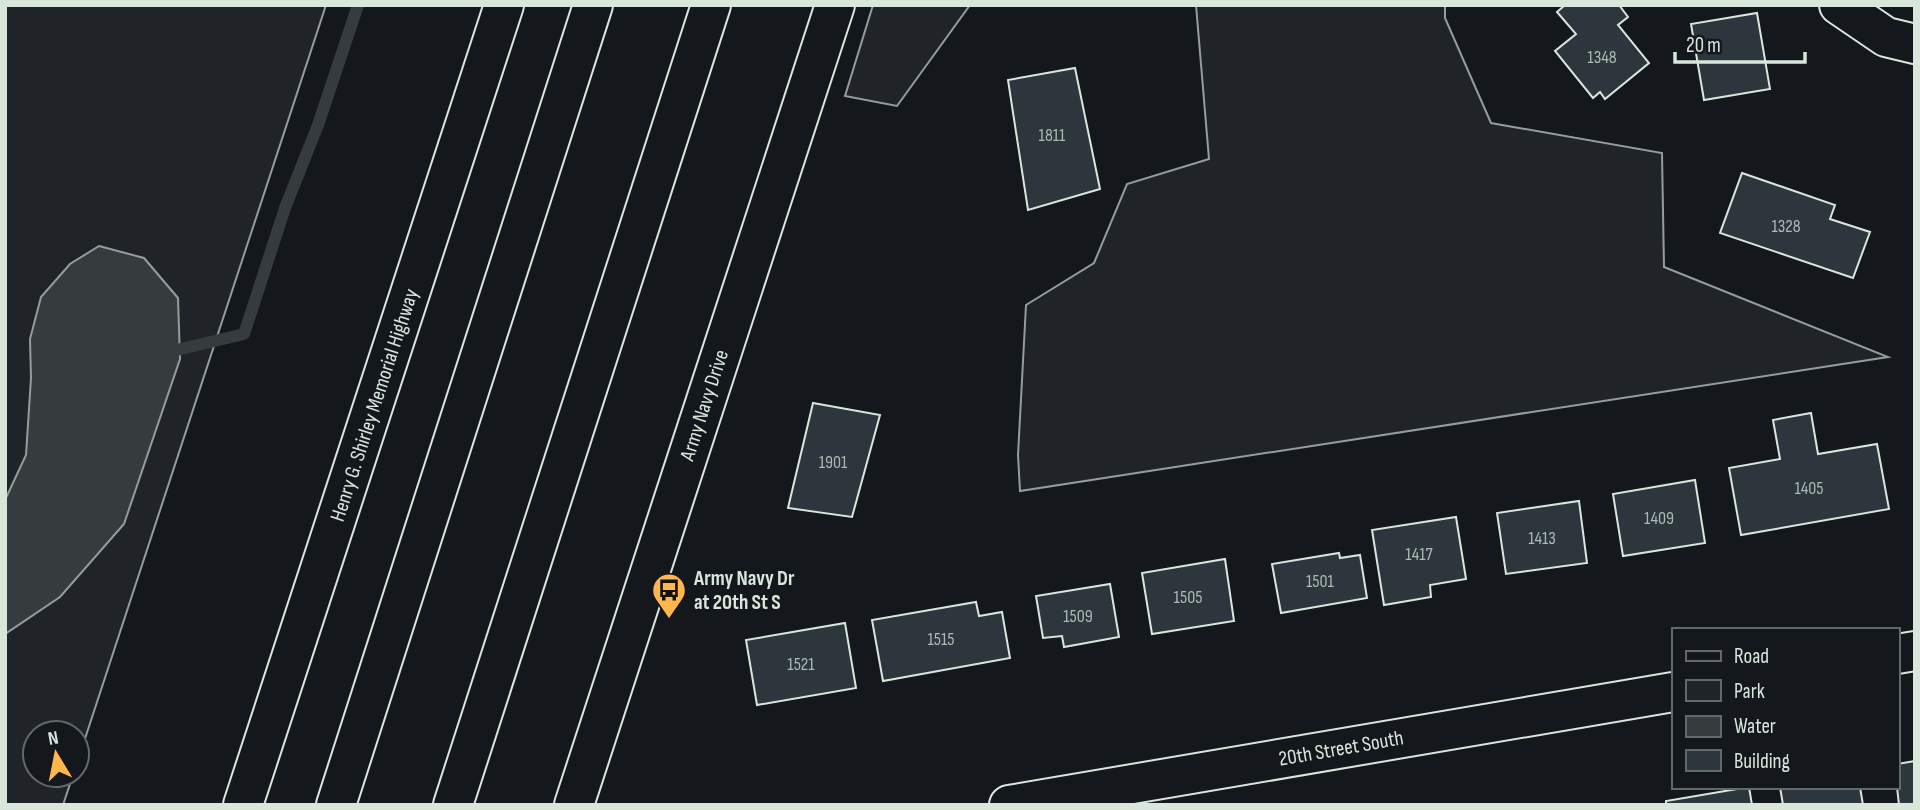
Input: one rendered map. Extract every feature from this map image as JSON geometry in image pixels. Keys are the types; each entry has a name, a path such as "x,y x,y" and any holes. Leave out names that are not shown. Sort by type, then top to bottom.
{"main road":[{"name":"Henry G. Shirley Memorial Highway","path":"243,805 504,5"},
{"path":"337,805 593,5"},
{"path":"453,805 711,5"},
{"name":"Army Navy Drive","path":"574,805 835,5"},
{"path":"1839,5 1886,37 1915,44"},
{"name":"20th Street South","path":"1009,805 1672,692"}],"green space":[{"path":"5,5 326,5 91,720 21,719 21,789 68,789 63,805 5,805"},
{"path":"873,5 970,5 897,106 845,96"},
{"path":"1196,5 1445,5 1445,18 1491,123 1662,153 1664,267 1888,357 1020,491 1018,455 1026,305 1094,263 1127,184 1209,159"}],"water":[{"path":"99,246 144,258 178,298 180,359 124,524 60,597 5,634 5,500 26,455 31,378 30,339 41,297 70,264"}],"building":[{"path":"1565,5 1619,5 1628,17 1618,25 1649,63 1605,99 1600,92 1593,98 1555,51 1576,34 1557,12"},
{"path":"1757,13 1770,89 1704,100 1691,24"},
{"path":"1075,68 1100,189 1028,210 1008,80"},
{"path":"1742,173 1835,205 1830,219 1870,232 1853,278 1720,233"},
{"path":"813,403 880,415 852,517 788,508"},
{"path":"1811,413 1818,454 1877,444 1889,509 1741,535 1729,468 1780,459 1773,420"},
{"path":"1695,480 1705,543 1623,556 1613,494"},
{"path":"1579,501 1587,563 1506,574 1497,513"},
{"path":"1456,517 1466,579 1430,585 1431,597 1384,605 1372,530"},
{"path":"1339,553 1340,558 1360,555 1367,598 1281,613 1272,564"},
{"path":"1225,559 1234,621 1152,634 1142,573"},
{"path":"1110,584 1119,637 1064,647 1062,636 1043,638 1036,596"},
{"path":"976,602 979,616 1002,612 1010,658 883,681 872,620"},
{"path":"845,623 856,688 757,705 746,640"},
{"path":"1915,761 1915,805 1899,805 1899,764"},
{"path":"1749,789 1752,805 1666,805 1666,801"},
{"path":"1780,789 1860,789 1863,805 1783,805"}],"waterway":[{"path":"164,353 244,334 285,208 318,125 358,5"}],"place":[{"name":"Army Navy Dr at 20th St S","path":"669,620"}]}
